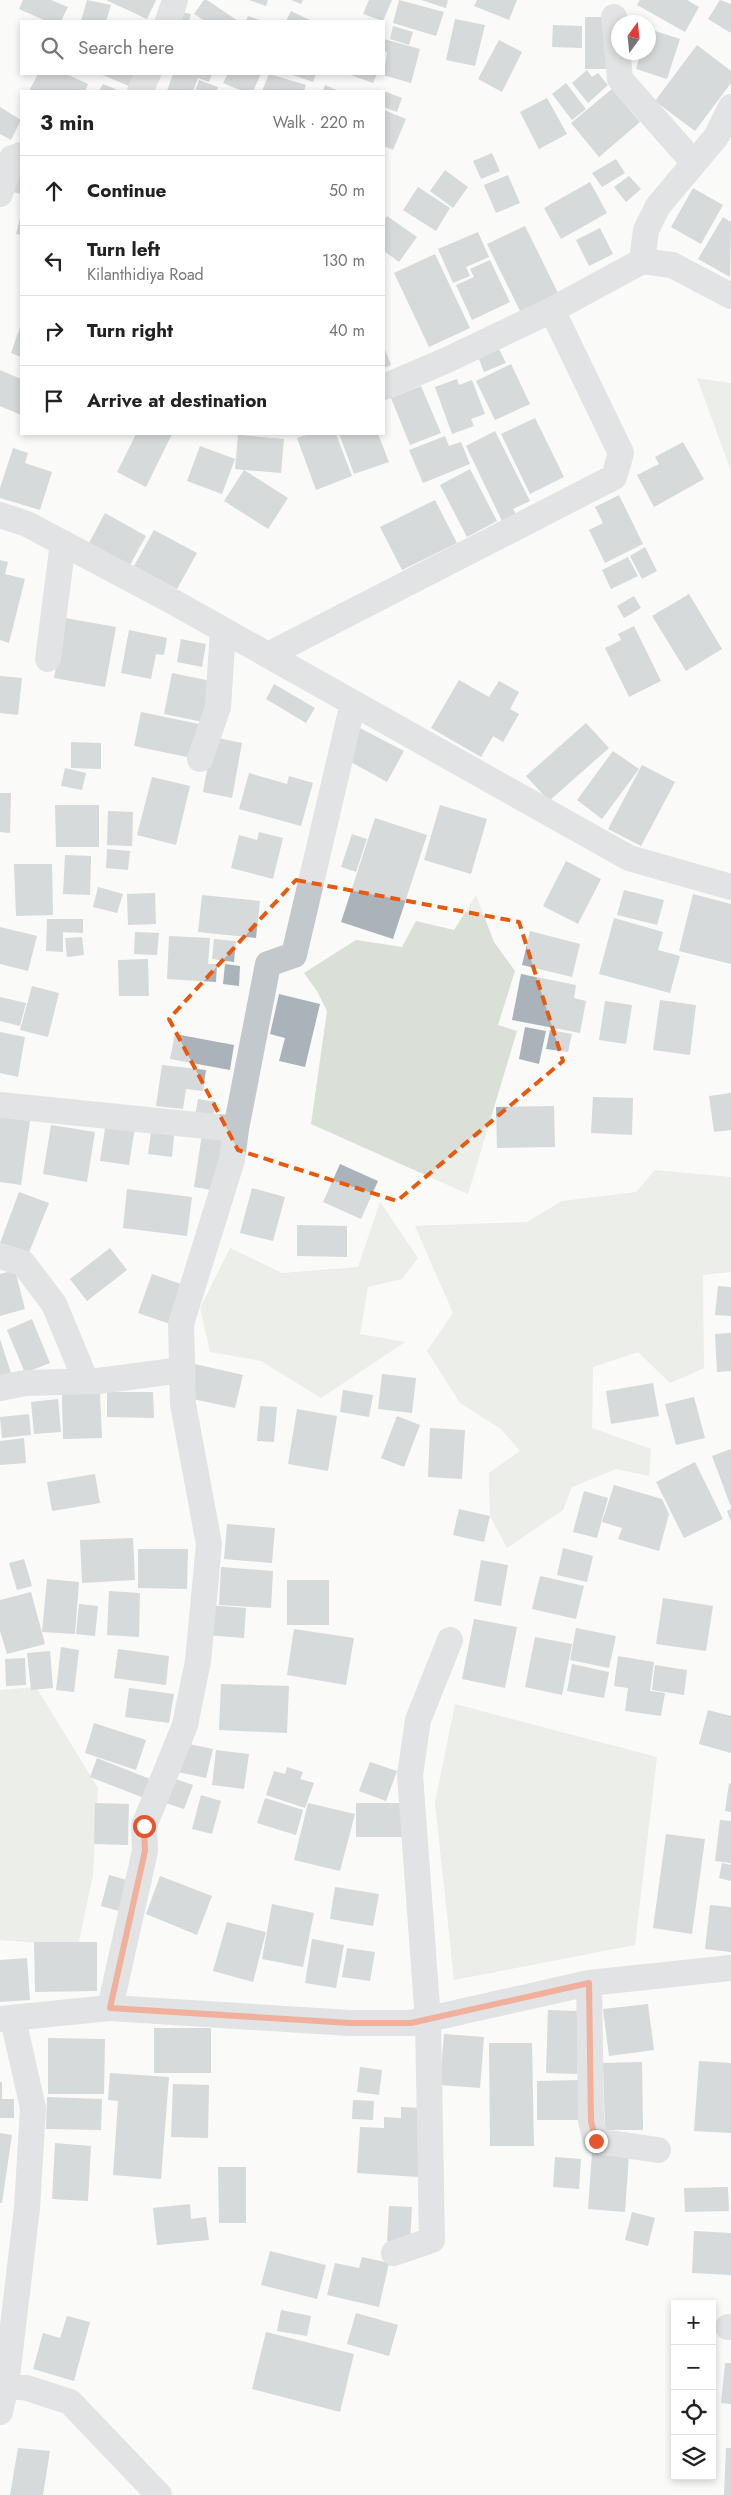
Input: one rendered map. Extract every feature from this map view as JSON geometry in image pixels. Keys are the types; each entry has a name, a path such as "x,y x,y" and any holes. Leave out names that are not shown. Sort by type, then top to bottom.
{"street":[{"path":"168,20 175,0"},
{"path":"618,60 620,79 694,163"},
{"path":"140,90 148,75"},
{"path":"642,261 646,230 658,206 716,137 731,107"},
{"path":"0,194 12,158 20,155"},
{"path":"385,387 447,360 552,310 642,261 672,266 731,296"},
{"path":"268,655 614,477 621,453 552,310"},
{"path":"0,515 27,524 223,630 629,858 731,887"},
{"path":"48,659 63,543"},
{"path":"200,759 218,707 223,630"},
{"path":"110,2008 145,1851 144,1826 184,1725 198,1661 210,1544 183,1404 181,1324 232,1160 236,1129 268,964 294,955 353,703"},
{"path":"0,1104 236,1129"},
{"path":"0,1256 23,1263 54,1304 86,1381"},
{"path":"0,1388 25,1383 86,1381 182,1370"},
{"path":"394,2254 432,2240 428,2020 410,1775 418,1720 450,1640"},
{"path":"0,2412 6,2385 28,2208 33,2108 6,2019 110,2008 350,2023 411,2023 589,1983 731,1968"},
{"path":"589,1983 591,2121 596,2141 658,2150"},
{"path":"6,2385 27,2388 70,2402 159,2495"}],"highlighted area":[{"path":"296,880 519,922 563,1061 397,1201 238,1150 169,1019"}],"shaded area":[{"path":"697,378 731,383 731,471"},
{"path":"476,895 494,942 515,971 498,1025 517,1031 468,1194 311,1124 327,1011 317,991 304,973 356,940 402,947 416,921 454,930"},
{"path":"655,1170 731,1177 731,1272 703,1275 704,1368 670,1383 638,1352 593,1367 592,1428 651,1449 649,1476 616,1469 572,1487 563,1510 507,1548 490,1516 489,1473 520,1451 501,1429 460,1403 427,1351 453,1313 415,1226 527,1222 562,1201 636,1192"},
{"path":"380,1202 418,1258 402,1279 368,1287 360,1334 405,1342 321,1398 261,1361 210,1352 200,1308 230,1248 282,1273 358,1267"},
{"path":"36,1687 98,1788 93,1875 78,1946 0,1940 0,1690"},
{"path":"455,1704 657,1757 635,1945 454,1980 435,1803"}],"building":[{"path":"23,0 51,0 68,7 62,20 44,20 19,9"},
{"path":"87,0 111,5 106,20 81,20"},
{"path":"106,0 156,0 147,19"},
{"path":"204,0 207,0 237,20 203,20 194,14"},
{"path":"249,0 268,0 266,6"},
{"path":"291,0 303,0 301,4"},
{"path":"369,0 392,0 383,20 363,14"},
{"path":"399,0 444,12 436,36 393,23"},
{"path":"421,0 448,0 446,8"},
{"path":"477,0 517,0 509,20 474,6"},
{"path":"640,0 687,0 699,7 685,32 637,5"},
{"path":"720,0 731,4 731,33 708,19"},
{"path":"177,11 191,14 189,20 175,20"},
{"path":"291,11 310,20 286,20"},
{"path":"248,16 259,20 246,20"},
{"path":"585,17 608,17 609,69 585,69"},
{"path":"455,19 485,25 475,66 446,60"},
{"path":"553,25 582,26 582,48 552,47"},
{"path":"393,26 413,32 409,45 390,39"},
{"path":"656,31 680,39 667,79 636,69 639,60 656,60"},
{"path":"385,39 420,49 411,83 383,75 385,75 387,52 385,51"},
{"path":"499,40 522,52 502,92 478,79"},
{"path":"697,45 731,71 731,83 695,131 655,101"},
{"path":"587,70 592,77 598,73 608,85 588,103 572,83"},
{"path":"37,75 68,75 88,84 85,90 30,90"},
{"path":"102,75 134,75 129,86"},
{"path":"173,75 212,75 209,82 198,78 193,90 167,90"},
{"path":"227,75 261,75 253,90 240,90 223,83"},
{"path":"269,75 306,85 304,90 262,90"},
{"path":"293,75 316,75 313,82"},
{"path":"351,75 377,75 373,83"},
{"path":"199,80 218,87 217,90 195,90"},
{"path":"566,83 586,109 572,120 552,94"},
{"path":"103,84 118,90 100,90"},
{"path":"325,85 337,90 323,90"},
{"path":"612,89 640,122 599,157 571,123"},
{"path":"385,91 402,98 397,112 385,107"},
{"path":"547,98 567,134 539,149 520,112"},
{"path":"0,107 20,119 20,122 11,140 0,134"},
{"path":"385,110 406,119 393,150 385,146"},
{"path":"492,153 500,171 481,179 473,161"},
{"path":"616,159 625,173 602,187 592,173"},
{"path":"20,167 20,194 9,191"},
{"path":"445,170 468,187 453,208 430,191"},
{"path":"508,175 520,203 496,213 484,185"},
{"path":"629,176 641,189 626,202 614,187"},
{"path":"590,182 607,213 561,239 544,208"},
{"path":"418,187 450,208 436,231 403,210"},
{"path":"693,188 723,205 701,244 671,227"},
{"path":"387,216 417,237 399,262 385,252 385,219"},
{"path":"723,217 731,222 730,277 698,259"},
{"path":"20,219 20,235 16,234"},
{"path":"525,226 559,295 521,313 487,244"},
{"path":"600,228 613,254 589,266 576,240"},
{"path":"478,232 489,257 466,267 470,276 453,283 438,249"},
{"path":"435,254 470,328 429,347 394,273"},
{"path":"490,260 510,302 472,320 456,285 474,277 470,269"},
{"path":"20,327 20,357 11,353"},
{"path":"497,345 506,363 484,372 477,354"},
{"path":"385,350 391,365 385,368"},
{"path":"511,364 530,404 495,420 476,381"},
{"path":"0,370 20,379 20,415 0,406"},
{"path":"457,379 459,385 472,380 485,414 471,419 474,426 452,434 435,387"},
{"path":"421,386 441,433 410,445 391,398"},
{"path":"535,418 564,477 530,494 501,434"},
{"path":"495,431 530,501 513,509 516,514 502,521 466,446"},
{"path":"136,435 172,435 146,487 117,472"},
{"path":"238,435 284,439 281,473 235,469"},
{"path":"306,435 336,435 352,476 316,490 297,438"},
{"path":"339,435 378,435 389,462 354,474"},
{"path":"445,436 449,446 461,442 470,464 423,483 409,450"},
{"path":"683,442 704,479 654,507 637,475 659,464 655,457"},
{"path":"200,446 235,459 222,494 187,481"},
{"path":"13,448 28,453 25,463 52,472 40,510 0,498 0,488"},
{"path":"470,469 497,521 467,537 440,485"},
{"path":"244,470 288,498 268,529 224,501"},
{"path":"619,495 643,544 605,563 589,530 603,523 595,507"},
{"path":"435,500 457,543 402,570 380,527"},
{"path":"105,513 146,536 130,565 89,543"},
{"path":"154,530 197,553 177,589 134,566"},
{"path":"645,547 657,571 642,579 630,556"},
{"path":"628,557 638,576 611,589 602,570"},
{"path":"0,560 8,562 5,574 25,579 9,643 0,640"},
{"path":"689,594 722,649 686,671 652,616"},
{"path":"634,596 641,608 624,618 617,606"},
{"path":"65,618 116,627 105,687 54,678"},
{"path":"634,626 661,681 629,697 605,648 621,640 618,634"},
{"path":"129,630 167,638 164,655 156,654 151,679 121,673"},
{"path":"181,639 206,644 202,667 177,662"},
{"path":"172,673 211,681 203,722 164,714"},
{"path":"0,676 22,678 18,715 0,713"},
{"path":"459,680 489,697 499,681 519,692 510,709 519,714 503,742 493,736 481,757 431,728"},
{"path":"274,684 315,708 306,723 266,699"},
{"path":"141,712 199,724 192,758 134,746"},
{"path":"586,723 609,748 549,801 526,776"},
{"path":"358,727 404,751 387,782 342,757"},
{"path":"213,737 242,743 232,798 203,792"},
{"path":"71,742 101,743 101,769 71,768"},
{"path":"613,751 639,769 602,819 577,800"},
{"path":"642,765 675,782 641,846 608,829"},
{"path":"65,768 86,773 82,790 61,786"},
{"path":"249,773 287,784 289,776 313,783 301,826 239,809"},
{"path":"152,777 190,786 176,845 137,835"},
{"path":"0,793 11,793 10,833 0,832"},
{"path":"55,805 99,805 99,847 56,847"},
{"path":"440,805 487,819 471,874 424,860"},
{"path":"108,811 133,812 132,846 107,845"},
{"path":"375,818 427,835 393,939 341,922"},
{"path":"259,832 283,838 273,879 231,868 239,835 257,840"},
{"path":"352,834 367,839 356,872 341,867"},
{"path":"107,849 130,851 128,870 106,868"},
{"path":"65,855 91,856 90,895 63,894"},
{"path":"566,861 601,879 578,924 543,906"},
{"path":"14,864 52,864 53,915 16,916"},
{"path":"98,887 123,894 117,913 93,907"},
{"path":"624,890 664,900 657,925 617,915"},
{"path":"155,893 156,924 128,925 127,894"},
{"path":"693,894 731,904 731,964 679,951"},
{"path":"202,895 260,901 256,938 198,932"},
{"path":"614,918 663,932 658,950 680,956 670,993 599,974"},
{"path":"47,919 83,919 83,933 63,932 63,952 46,951"},
{"path":"0,927 37,936 28,971 0,964"},
{"path":"530,931 580,944 572,977 522,965"},
{"path":"135,932 159,933 157,955 134,954"},
{"path":"169,936 210,938 208,964 217,964 216,982 167,979"},
{"path":"82,937 84,955 67,957 65,938"},
{"path":"214,939 236,941 234,962 212,959"},
{"path":"148,959 149,996 119,996 118,960"},
{"path":"225,964 240,966 239,986 223,984"},
{"path":"521,974 576,985 574,998 586,1001 580,1033 512,1020"},
{"path":"32,986 59,993 48,1037 20,1030"},
{"path":"279,994 320,1004 305,1067 279,1061 285,1038 270,1034"},
{"path":"0,997 26,1003 20,1026 0,1021"},
{"path":"660,1000 696,1005 690,1055 653,1050"},
{"path":"605,1001 632,1005 626,1044 599,1040"},
{"path":"525,1027 546,1031 539,1064 519,1059"},
{"path":"550,1030 572,1034 568,1052 546,1049"},
{"path":"0,1032 25,1037 18,1077 0,1073"},
{"path":"175,1034 234,1045 230,1070 170,1059"},
{"path":"162,1065 206,1070 203,1091 186,1089 183,1109 156,1106"},
{"path":"731,1093 731,1130 714,1132 709,1096"},
{"path":"593,1097 633,1098 632,1135 591,1133"},
{"path":"198,1099 216,1102 212,1120 195,1116"},
{"path":"554,1106 555,1147 497,1148 496,1107"},
{"path":"0,1117 30,1121 21,1185 0,1182"},
{"path":"106,1122 135,1127 129,1165 100,1161"},
{"path":"51,1125 95,1132 87,1182 43,1174"},
{"path":"151,1132 174,1135 172,1157 148,1154"},
{"path":"202,1134 226,1138 218,1191 194,1187"},
{"path":"340,1164 378,1181 361,1219 323,1202"},
{"path":"252,1188 285,1197 273,1241 240,1233"},
{"path":"127,1189 192,1197 187,1236 123,1228"},
{"path":"19,1192 49,1203 28,1255 0,1243"},
{"path":"297,1225 347,1226 347,1257 297,1256"},
{"path":"110,1248 127,1270 87,1301 70,1279"},
{"path":"15,1270 25,1309 0,1316 0,1274"},
{"path":"152,1274 184,1285 170,1324 138,1313"},
{"path":"718,1286 731,1287 731,1316 715,1315"},
{"path":"32,1319 50,1363 25,1373 7,1330"},
{"path":"731,1333 731,1371 717,1372 715,1334"},
{"path":"0,1339 12,1376 0,1379"},
{"path":"195,1364 243,1375 235,1408 188,1398"},
{"path":"382,1374 416,1378 412,1413 378,1409"},
{"path":"653,1383 659,1416 611,1424 606,1391"},
{"path":"343,1390 373,1395 369,1417 340,1412"},
{"path":"107,1392 153,1392 154,1418 107,1417"},
{"path":"100,1393 102,1438 63,1439 62,1394"},
{"path":"694,1397 705,1438 676,1445 665,1404"},
{"path":"58,1399 61,1432 34,1434 31,1402"},
{"path":"260,1406 277,1407 274,1442 257,1441"},
{"path":"297,1409 337,1416 328,1471 288,1464"},
{"path":"29,1414 31,1435 2,1438 0,1417"},
{"path":"397,1416 420,1425 404,1467 381,1458"},
{"path":"430,1428 465,1430 462,1479 428,1477"},
{"path":"24,1438 26,1463 0,1465 0,1441"},
{"path":"731,1449 731,1507 712,1456"},
{"path":"695,1462 723,1519 684,1538 656,1482"},
{"path":"95,1474 100,1503 52,1511 47,1482"},
{"path":"614,1485 662,1499 669,1514 659,1551 618,1539 622,1528 602,1522"},
{"path":"584,1491 608,1498 597,1538 573,1532"},
{"path":"459,1509 490,1516 484,1542 453,1535"},
{"path":"731,1509 731,1522 727,1511"},
{"path":"227,1524 275,1528 272,1563 224,1559"},
{"path":"133,1538 135,1580 82,1583 80,1540"},
{"path":"563,1548 593,1556 587,1582 557,1575"},
{"path":"138,1549 188,1549 187,1589 138,1588"},
{"path":"24,1559 32,1586 17,1590 9,1563"},
{"path":"481,1560 508,1565 501,1606 474,1601"},
{"path":"221,1567 273,1571 271,1608 219,1605"},
{"path":"540,1576 584,1586 576,1619 532,1609"},
{"path":"47,1579 79,1582 75,1634 42,1632"},
{"path":"287,1580 329,1580 329,1625 287,1625"},
{"path":"109,1591 140,1593 139,1637 107,1635"},
{"path":"31,1592 45,1644 7,1654 0,1631 0,1600"},
{"path":"663,1598 713,1606 706,1651 656,1644"},
{"path":"79,1604 98,1606 95,1636 76,1634"},
{"path":"208,1605 246,1608 244,1638 206,1635"},
{"path":"474,1619 517,1627 505,1688 462,1679"},
{"path":"576,1628 616,1636 609,1668 570,1660"},
{"path":"294,1629 354,1638 346,1685 287,1675"},
{"path":"535,1637 572,1644 562,1695 525,1687"},
{"path":"61,1647 79,1650 74,1692 56,1690"},
{"path":"118,1649 169,1656 166,1685 114,1678"},
{"path":"50,1651 53,1688 31,1690 27,1653"},
{"path":"618,1656 654,1662 650,1691 665,1693 661,1716 625,1711 628,1688 614,1686"},
{"path":"25,1658 26,1685 6,1686 5,1659"},
{"path":"572,1664 609,1672 604,1698 567,1691"},
{"path":"655,1665 687,1670 684,1695 652,1690"},
{"path":"221,1684 289,1686 287,1733 219,1730"},
{"path":"129,1688 174,1694 169,1723 125,1717"},
{"path":"708,1710 731,1716 731,1753 699,1744"},
{"path":"94,1723 146,1740 136,1770 85,1753"},
{"path":"184,1743 213,1749 206,1778 178,1772"},
{"path":"216,1750 249,1754 244,1789 212,1785"},
{"path":"97,1758 150,1779 144,1798 90,1777"},
{"path":"370,1762 397,1771 386,1801 359,1791"},
{"path":"287,1767 303,1772 300,1779 314,1783 305,1808 266,1795 274,1771 285,1774"},
{"path":"167,1776 193,1785 184,1809 159,1801"},
{"path":"729,1783 731,1784 731,1812 725,1811"},
{"path":"201,1795 221,1801 212,1834 192,1829"},
{"path":"265,1798 303,1810 296,1835 257,1823"},
{"path":"95,1803 129,1804 128,1845 94,1844"},
{"path":"308,1803 355,1814 340,1871 294,1860"},
{"path":"356,1803 405,1803 405,1837 356,1837"},
{"path":"720,1820 731,1821 731,1863 715,1861"},
{"path":"666,1834 705,1839 692,1934 653,1928"},
{"path":"722,1863 731,1865 731,1881 719,1878"},
{"path":"109,1875 127,1880 119,1911 101,1906"},
{"path":"160,1876 212,1896 197,1935 146,1914"},
{"path":"335,1887 379,1894 373,1926 330,1919"},
{"path":"272,1904 314,1913 303,1967 262,1959"},
{"path":"710,1905 731,1907 731,1952 705,1949"},
{"path":"227,1922 266,1932 253,1982 213,1971"},
{"path":"312,1939 344,1945 336,1988 305,1983"},
{"path":"34,1942 97,1942 97,1991 35,1992"},
{"path":"347,1948 375,1952 370,1981 342,1977"},
{"path":"27,1958 30,2000 0,2002 0,1960"},
{"path":"648,2004 654,2050 609,2056 603,2009"},
{"path":"548,2010 579,2011 577,2074 546,2073"},
{"path":"154,2028 211,2028 211,2073 154,2073"},
{"path":"444,2034 484,2037 480,2088 440,2085"},
{"path":"48,2038 105,2039 104,2094 48,2094"},
{"path":"489,2043 532,2043 534,2146 490,2146"},
{"path":"699,2061 731,2063 731,2133 694,2131"},
{"path":"642,2062 643,2130 605,2130 603,2063"},
{"path":"360,2067 382,2070 379,2095 357,2092"},
{"path":"110,2073 169,2077 161,2179 113,2175 118,2101 108,2100"},
{"path":"580,2080 581,2120 537,2120 537,2081"},
{"path":"0,2082 2,2082 2,2099 14,2099 14,2118 0,2118"},
{"path":"173,2084 209,2085 208,2138 171,2137"},
{"path":"47,2097 102,2099 101,2130 46,2129"},
{"path":"353,2100 374,2101 373,2120 352,2119"},
{"path":"401,2107 421,2108 418,2177 357,2173 360,2127 384,2128 384,2117 401,2118"},
{"path":"0,2133 12,2135 2,2203 0,2203"},
{"path":"55,2143 91,2146 88,2201 52,2199"},
{"path":"592,2152 629,2155 625,2212 588,2209"},
{"path":"555,2157 581,2159 579,2189 553,2187"},
{"path":"218,2167 246,2167 246,2223 219,2223"},
{"path":"728,2187 729,2211 685,2212 684,2188"},
{"path":"190,2204 191,2219 206,2217 209,2240 157,2245 153,2208"},
{"path":"389,2206 412,2207 410,2242 387,2241"},
{"path":"632,2212 655,2218 648,2246 625,2240"},
{"path":"694,2231 731,2233 731,2275 692,2273"},
{"path":"270,2251 326,2265 317,2299 261,2285"},
{"path":"362,2257 389,2263 379,2307 327,2295 335,2263 359,2268"},
{"path":"281,2310 311,2316 307,2336 277,2331"},
{"path":"356,2313 398,2325 389,2356 347,2344"},
{"path":"67,2316 90,2322 74,2381 33,2369 43,2333 60,2338"},
{"path":"266,2332 354,2354 340,2412 252,2389"},
{"path":"725,2363 731,2363 731,2404 721,2403"},
{"path":"18,2448 50,2451 43,2495 10,2495"},
{"path":"726,2448 731,2448 731,2495 724,2495"}],"route":[{"path":"144,1826 145,1851 110,2008 350,2023 411,2023 589,1983 591,2121 596,2141"}]}
